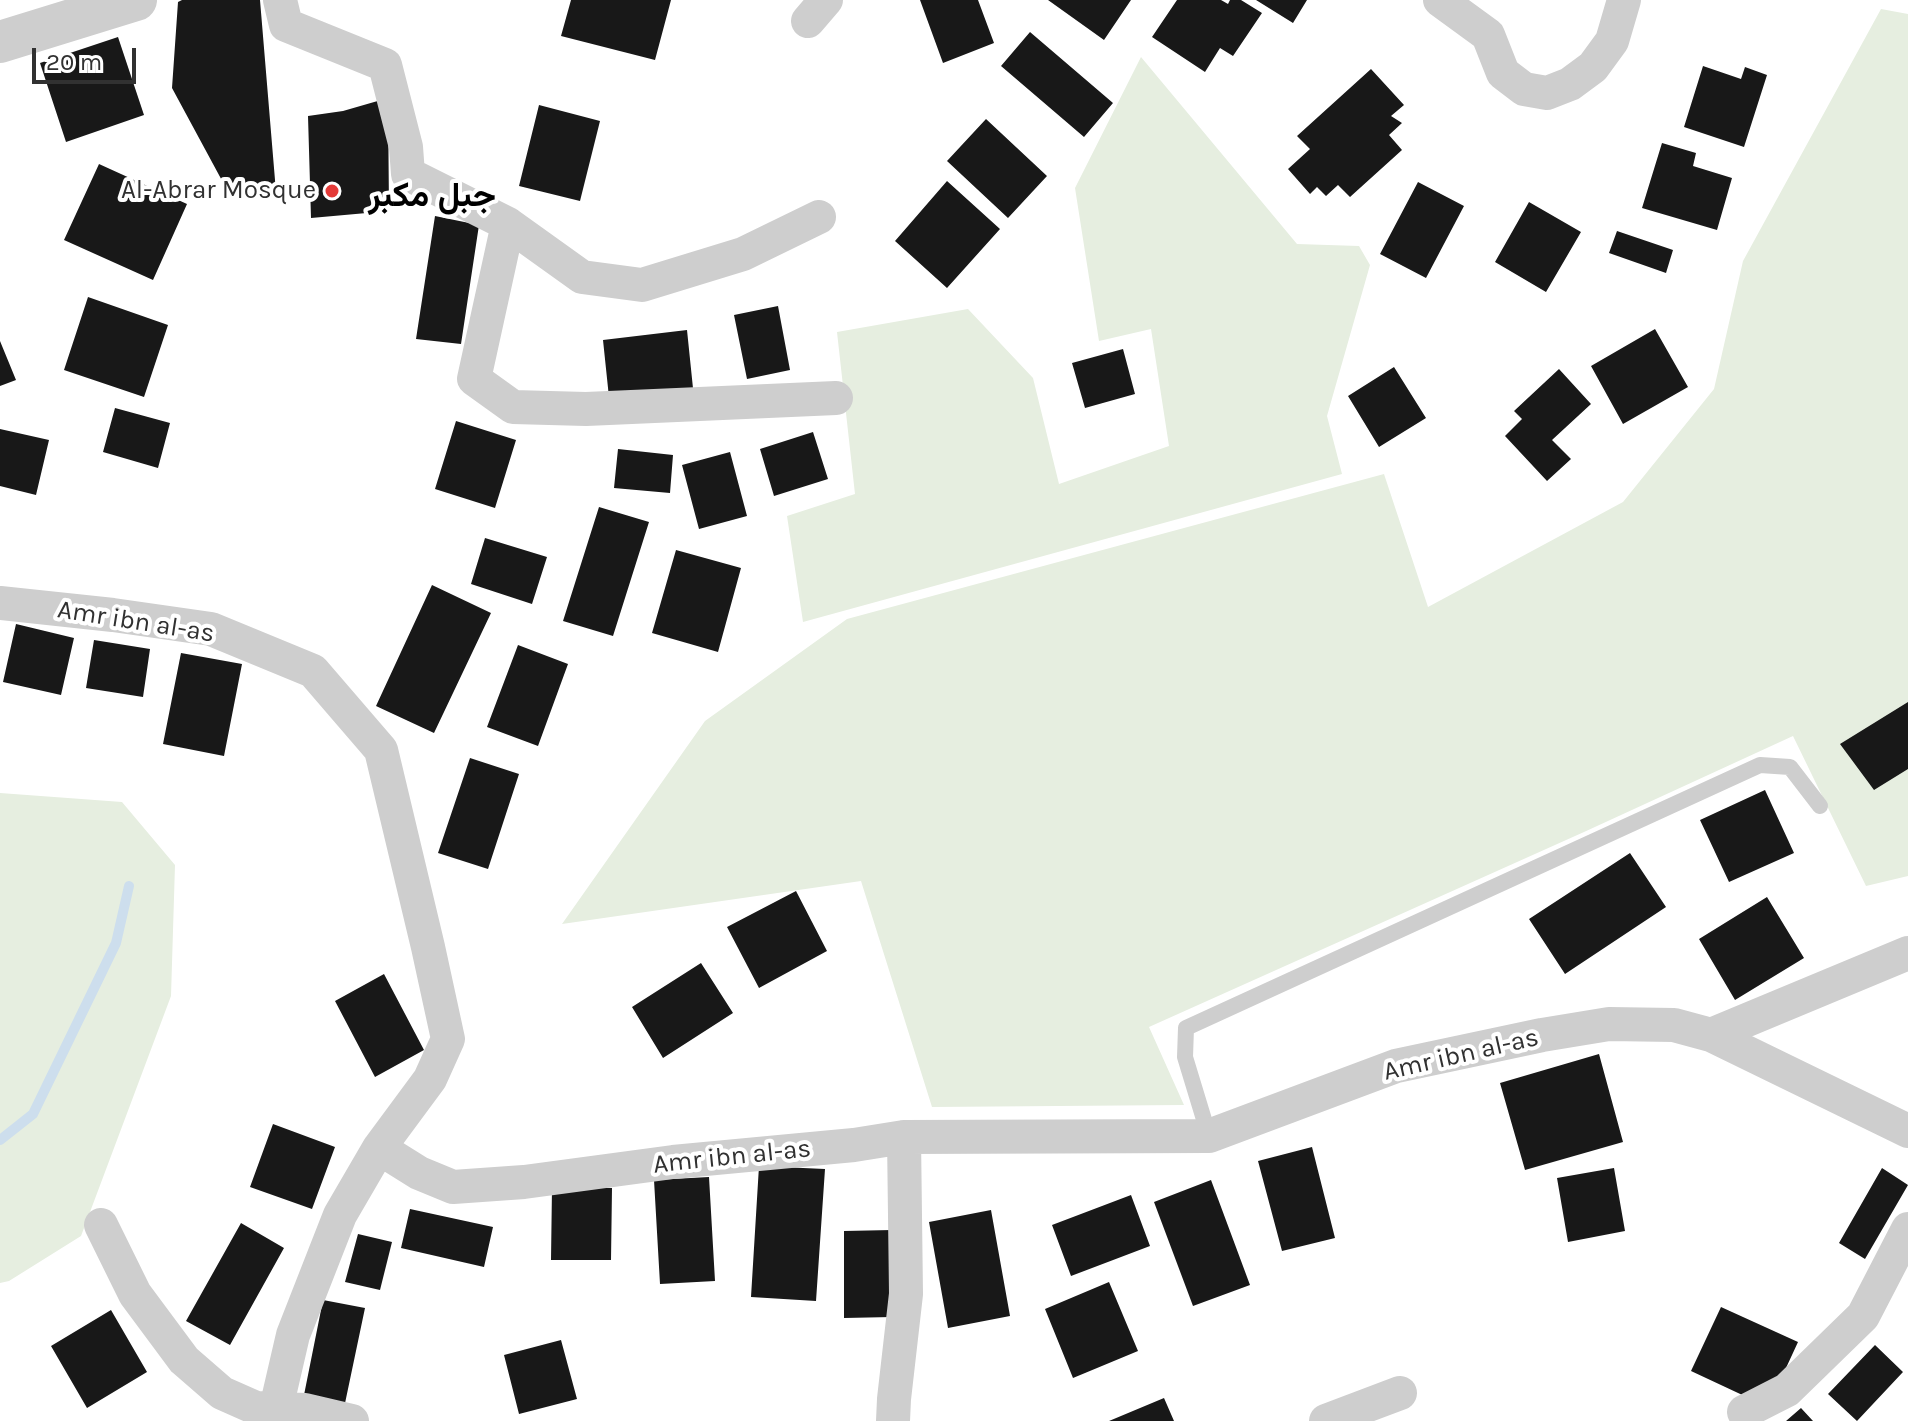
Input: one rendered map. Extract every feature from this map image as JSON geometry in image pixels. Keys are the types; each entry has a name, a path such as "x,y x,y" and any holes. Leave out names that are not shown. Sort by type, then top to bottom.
{"street":[{"path":"0,42 136,0"},
{"path":"280,0 286,25 385,65 406,147 408,174 508,224 582,277 642,285 743,254 819,217"},
{"path":"1440,0 1488,35 1503,73 1524,89 1547,93 1570,84 1593,67 1612,41 1624,0"},
{"path":"508,224 474,379 513,407 586,409 836,398"},
{"name":"Amr ibn al-as","path":"0,603 211,629 313,671 381,750 448,1039 430,1079 379,1148 419,1173 453,1187 524,1182 904,1137 1209,1136 1396,1066 1609,1024 1674,1025 1711,1035 1908,1131"},
{"path":"1711,1035 1908,953"},
{"path":"893,1421 906,1294 904,1137"},
{"path":"276,1415 293,1335 340,1215 379,1148"},
{"path":"101,1225 135,1294 184,1360 222,1393 276,1415 305,1410 352,1421"},
{"path":"1744,1412 1787,1390 1863,1316 1908,1229"},
{"path":"1326,1421 1400,1393"}],"lane":[{"path":"1209,1136 1185,1057 1186,1028 1760,765 1790,767 1820,806"}],"shaded area":[{"path":"1881,9 1908,14 1908,876 1866,886 1793,736 1149,1027 1184,1105 932,1107 861,881 562,924 705,721 847,619 1384,474 1428,607 1623,502 1714,389 1743,261"},
{"path":"1141,57 1297,244 1359,246 1370,265 1327,416 1342,474 803,622 787,516 855,494 837,332 968,309 1033,378 1059,484 1169,446 1151,329 1099,341 1075,188"},
{"path":"0,793 122,802 175,865 171,996 81,1236 9,1281 0,1283"}],"building":[{"path":"260,0 276,192 226,188 172,88 178,2"},
{"path":"571,0 671,0 655,60 561,36"},
{"path":"920,0 978,0 994,43 943,63"},
{"path":"1048,0 1131,0 1104,40"},
{"path":"1177,0 1221,0 1228,4 1230,0 1241,0 1262,13 1233,56 1220,48 1205,72 1152,37"},
{"path":"1256,0 1307,0 1293,23"},
{"path":"1030,32 1113,103 1084,137 1001,66"},
{"path":"118,37 144,115 66,142 40,63"},
{"path":"1703,66 1741,79 1745,67 1767,75 1744,147 1684,127"},
{"path":"1371,69 1404,105 1391,116 1402,123 1389,135 1402,150 1350,197 1338,185 1326,196 1317,187 1310,194 1288,169 1310,149 1297,136"},
{"path":"388,98 389,211 311,218 308,116 343,111"},
{"path":"539,105 600,121 580,201 519,186"},
{"path":"986,119 1047,176 1008,218 947,161"},
{"path":"1662,143 1696,153 1693,166 1732,178 1717,230 1642,208"},
{"path":"99,164 187,204 153,280 64,240"},
{"path":"947,181 1000,229 947,288 895,241"},
{"path":"1418,182 1464,206 1426,278 1380,254"},
{"path":"1529,202 1581,232 1546,292 1495,262"},
{"path":"435,216 479,225 461,344 416,339"},
{"path":"1617,231 1673,250 1666,273 1609,253"},
{"path":"88,297 168,325 144,397 64,370"},
{"path":"778,306 790,370 747,379 734,315"},
{"path":"1655,329 1688,387 1623,424 1591,366"},
{"path":"687,330 694,398 610,407 603,340"},
{"path":"0,341 16,380 0,386"},
{"path":"1123,349 1135,394 1085,408 1072,363"},
{"path":"1394,367 1426,418 1379,447 1348,396"},
{"path":"1559,369 1591,404 1552,440 1571,459 1547,481 1505,436 1522,419 1514,411"},
{"path":"115,408 170,423 158,468 103,452"},
{"path":"456,421 516,440 495,508 435,489"},
{"path":"0,429 49,440 36,495 0,486"},
{"path":"813,432 828,479 774,496 760,449"},
{"path":"618,449 673,455 670,493 614,488"},
{"path":"730,452 747,516 699,529 682,465"},
{"path":"599,507 649,522 613,636 563,621"},
{"path":"485,538 547,557 532,604 471,584"},
{"path":"676,550 741,568 718,652 652,633"},
{"path":"432,585 491,613 434,733 376,706"},
{"path":"16,624 74,638 61,695 3,682"},
{"path":"94,640 150,649 143,697 86,688"},
{"path":"518,645 568,664 538,746 487,727"},
{"path":"181,653 242,664 224,756 163,744"},
{"path":"1908,702 1908,769 1874,790 1840,744"},
{"path":"470,758 519,774 488,869 438,853"},
{"path":"1765,790 1794,853 1729,882 1700,820"},
{"path":"1630,853 1666,907 1565,974 1529,919"},
{"path":"796,891 827,951 759,988 727,927"},
{"path":"1767,897 1804,958 1735,1000 1699,939"},
{"path":"701,963 733,1013 663,1058 632,1007"},
{"path":"384,974 424,1050 375,1077 335,1001"},
{"path":"1599,1054 1623,1142 1525,1170 1500,1083"},
{"path":"273,1124 335,1147 312,1209 250,1187"},
{"path":"1312,1147 1335,1238 1282,1251 1258,1161"},
{"path":"759,1166 825,1169 816,1301 751,1297"},
{"path":"1614,1168 1625,1231 1568,1242 1557,1178"},
{"path":"1882,1168 1908,1185 1865,1259 1839,1243"},
{"path":"709,1177 715,1281 660,1284 654,1180"},
{"path":"1211,1180 1250,1285 1193,1306 1154,1202"},
{"path":"552,1187 612,1188 611,1260 551,1260"},
{"path":"1131,1195 1150,1246 1071,1276 1052,1225"},
{"path":"410,1209 493,1227 484,1267 401,1248"},
{"path":"991,1210 1010,1316 948,1328 929,1222"},
{"path":"241,1223 284,1248 230,1345 186,1321"},
{"path":"892,1230 892,1317 844,1318 844,1231"},
{"path":"358,1234 392,1242 380,1290 345,1282"},
{"path":"1109,1282 1138,1351 1073,1378 1045,1309"},
{"path":"323,1300 365,1308 344,1408 303,1400"},
{"path":"1721,1307 1798,1342 1768,1407 1691,1371"},
{"path":"111,1310 147,1372 87,1408 51,1346"},
{"path":"561,1340 577,1399 519,1414 504,1355"},
{"path":"1875,1345 1903,1372 1857,1421 1828,1394"},
{"path":"1164,1398 1174,1421 1109,1421"},
{"path":"1801,1408 1813,1421 1786,1421"}],"waterway":[{"path":"0,1140 33,1114 116,943 129,886"}],"place":[{"name":"Al-Abrar Mosque","path":"332,191"}],"district":[{"name":"جبل مكبر","path":"432,196"}]}
